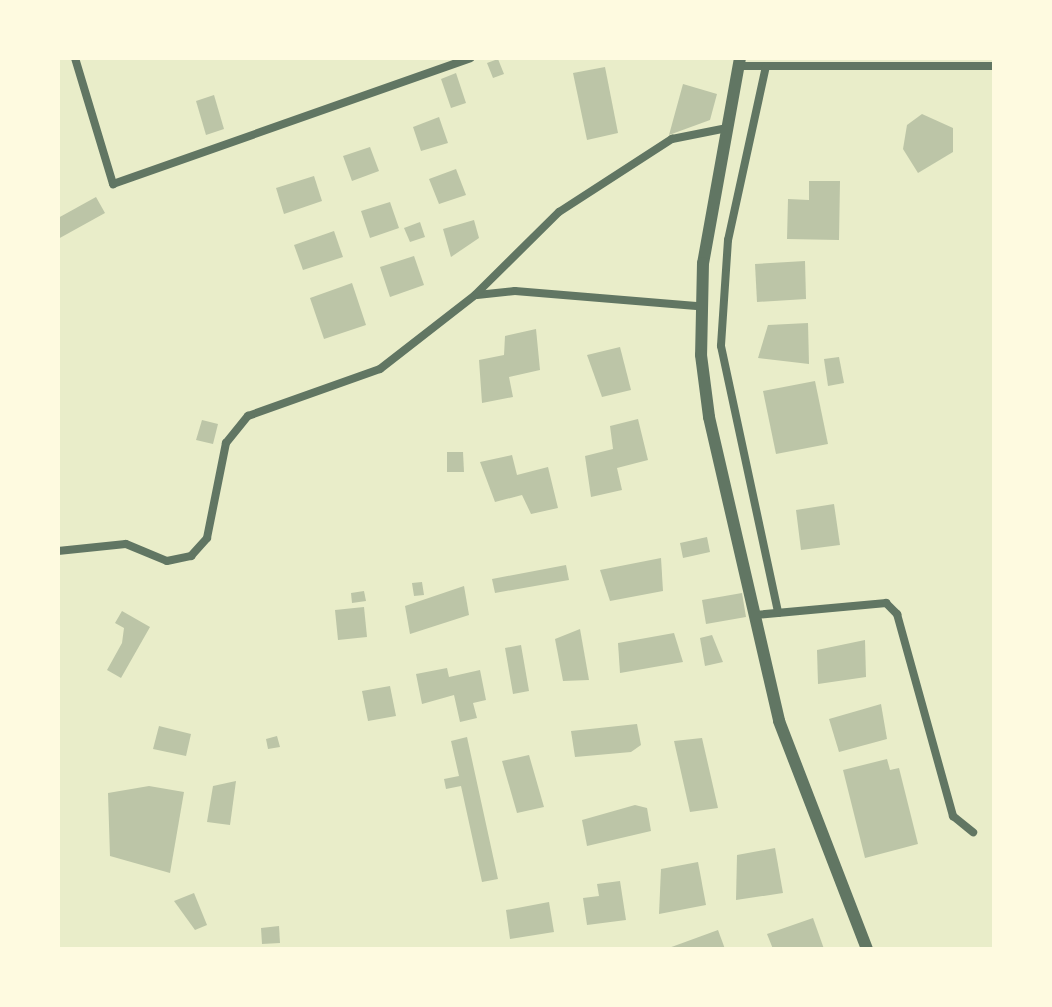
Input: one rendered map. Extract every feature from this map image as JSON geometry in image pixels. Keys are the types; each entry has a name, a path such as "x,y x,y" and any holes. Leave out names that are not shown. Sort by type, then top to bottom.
{"street":[{"path":"75,58 113,184 470,58"},
{"path":"867,949 779,721 709,417 699,306 722,129 739,62 766,66 994,66"},
{"path":"766,66 730,225 721,346 778,613"},
{"path":"58,551 126,544 167,561 191,556 207,538 226,443 248,416 380,369 475,295 559,212 672,139 722,129"},
{"path":"475,295 515,291 699,306"},
{"path":"755,615 886,603 897,614 953,816 973,832"}],"building":[{"path":"498,59 504,74 493,78 487,63"},
{"path":"605,67 618,133 587,140 573,73"},
{"path":"456,73 466,103 451,108 441,79"},
{"path":"683,84 717,94 710,120 669,135"},
{"path":"214,95 224,129 206,135 196,101"},
{"path":"922,114 953,128 953,152 918,173 903,149 907,125"},
{"path":"439,117 448,143 421,151 413,127"},
{"path":"370,147 379,171 352,181 343,156"},
{"path":"456,169 466,195 439,204 429,179"},
{"path":"314,176 322,201 284,214 276,188"},
{"path":"809,181 840,181 839,240 787,239 788,199 809,200"},
{"path":"96,197 105,213 58,239 58,218"},
{"path":"390,202 399,228 370,238 361,211"},
{"path":"474,220 479,238 451,257 443,229"},
{"path":"420,222 425,237 410,242 404,228"},
{"path":"334,231 343,257 303,270 294,245"},
{"path":"414,256 424,285 390,297 380,267"},
{"path":"805,261 806,299 757,302 755,264"},
{"path":"352,283 366,325 324,339 310,298"},
{"path":"808,323 809,364 758,358 768,325"},
{"path":"536,329 540,370 509,377 513,397 482,403 479,360 504,355 505,336"},
{"path":"620,347 631,390 602,397 587,355"},
{"path":"839,357 844,383 828,386 824,359"},
{"path":"815,381 828,444 776,454 763,391"},
{"path":"638,419 648,460 617,468 622,490 591,497 585,456 613,449 610,426"},
{"path":"202,420 218,424 213,444 196,440"},
{"path":"447,452 463,452 464,472 447,472"},
{"path":"512,455 517,475 548,467 558,508 531,514 522,495 495,502 480,462"},
{"path":"834,504 840,545 801,550 796,510"},
{"path":"707,537 710,552 683,558 680,543"},
{"path":"661,558 663,591 610,601 600,570"},
{"path":"566,565 569,580 495,593 492,579"},
{"path":"422,582 424,595 414,596 412,583"},
{"path":"464,586 469,615 410,634 405,606"},
{"path":"364,591 366,601 352,603 351,593"},
{"path":"742,593 746,617 706,624 702,600"},
{"path":"364,607 367,637 338,640 335,610"},
{"path":"122,611 150,627 121,678 107,670 122,643 124,628 115,623"},
{"path":"580,629 589,680 563,681 555,639"},
{"path":"674,633 683,662 620,673 618,643"},
{"path":"712,635 723,662 705,666 700,638"},
{"path":"865,640 866,677 818,684 817,650"},
{"path":"521,645 529,691 513,694 505,648"},
{"path":"447,668 449,677 480,670 486,700 473,703 477,718 460,722 454,695 422,704 416,674"},
{"path":"390,686 396,716 368,721 362,691"},
{"path":"881,704 887,739 839,752 829,719"},
{"path":"637,724 641,745 631,752 575,757 571,731"},
{"path":"159,726 191,734 186,756 153,749"},
{"path":"277,736 280,747 268,749 266,739"},
{"path":"467,737 498,879 482,882 461,786 446,789 444,779 459,776 451,741"},
{"path":"702,738 718,808 690,812 674,741"},
{"path":"529,755 544,807 517,813 502,761"},
{"path":"887,759 890,770 899,768 918,844 865,858 843,770"},
{"path":"236,781 230,825 207,822 213,786"},
{"path":"149,786 184,792 170,873 110,856 108,793"},
{"path":"635,805 647,808 651,831 587,846 582,820"},
{"path":"775,848 783,893 736,900 737,855"},
{"path":"698,862 706,905 659,914 661,869"},
{"path":"620,881 626,920 587,925 583,898 599,896 597,884"},
{"path":"194,893 207,925 195,930 174,901"},
{"path":"549,902 554,932 510,939 506,910"},
{"path":"813,918 824,949 773,949 767,934"},
{"path":"279,926 280,943 262,944 261,928"},
{"path":"718,930 725,949 666,949"}]}
